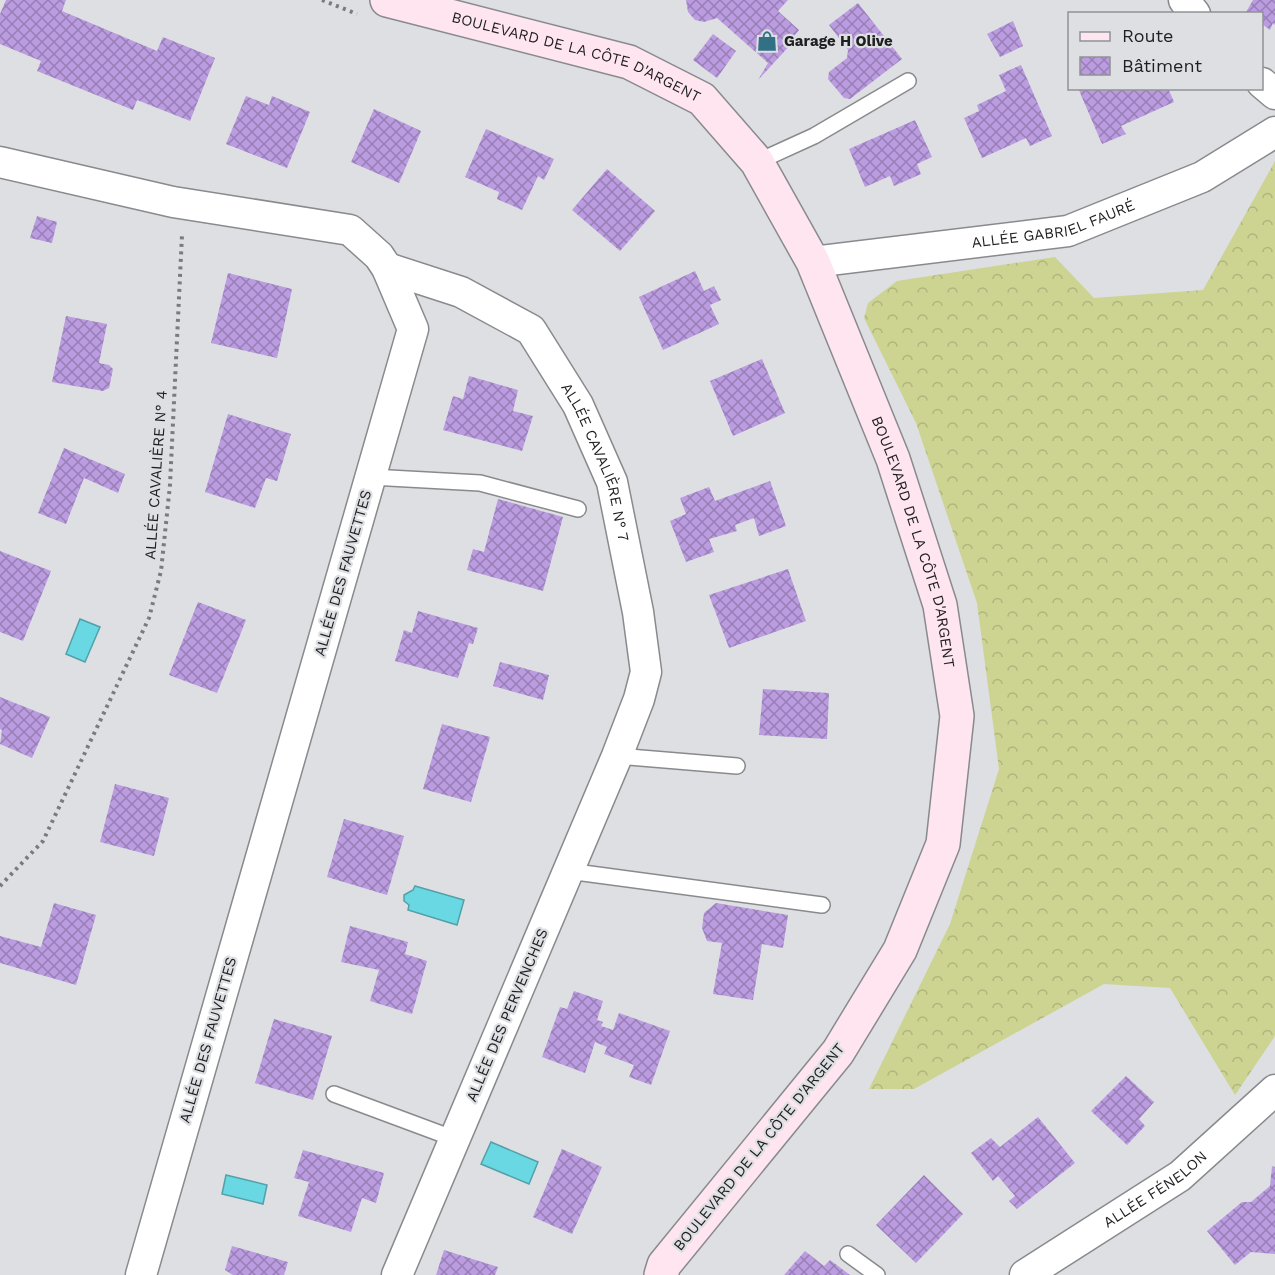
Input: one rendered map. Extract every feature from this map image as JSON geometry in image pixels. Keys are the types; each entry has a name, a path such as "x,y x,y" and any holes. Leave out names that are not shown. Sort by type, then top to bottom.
{"main road":[{"name":"BOULEVARD DE LA CÔTE D'ARGENT","path":"376,8 629,62 702,99 757,162 813,262 893,459 940,605 957,716 943,844 900,950 838,1052 664,1265 661,1275"}],"street":[{"path":"1184,0 1193,12"},
{"path":"1263,83 1275,94"},
{"name":"ALLÉE GABRIEL FAURÉ","path":"813,262 1068,231 1202,177 1275,132"},
{"name":"ALLÉE DES FAUVETTES","path":"0,162 183,204 350,230 379,256 387,267 413,329 141,1275"},
{"name":"ALLÉE CAVALIÈRE N° 7","path":"387,267 461,292 531,330 578,405 612,482 638,612 646,672 639,699 617,756"},
{"name":"ALLÉE DES PERVENCHES","path":"397,1275 617,756"},
{"name":"ALLÉE FÉNELON","path":"1026,1275 1180,1176 1275,1090"}],"lane":[{"path":"757,162 814,136 908,81"},
{"path":"371,477 480,483 578,509"},
{"path":"617,756 736,766"},
{"path":"568,871 822,906"},
{"path":"334,1094 455,1139"},
{"path":"848,1254 877,1275"}],"path":[{"path":"322,0 376,8"},
{"name":"ALLÉE CAVALIÈRE N° 4","path":"0,886 42,841 149,618 161,571 170,485 183,204"}],"green space":[{"path":"1275,161 1275,1036 1235,1095 1170,988 1104,984 914,1089 869,1089 950,924 999,769 977,603 916,423 864,318 868,303 897,281 1055,257 1094,298 1203,290"}],"water":[{"path":"80,619 100,627 85,662 66,654"},
{"path":"415,886 464,900 457,925 408,910 409,905 404,901 404,895 413,890"},
{"path":"491,1142 538,1162 529,1184 481,1164"},
{"path":"226,1175 267,1185 263,1204 222,1194"}],"building":[{"path":"6,0 66,0 62,11 157,51 163,37 215,58 190,121 137,100 133,110 37,71 41,61 0,44 0,14"},
{"name":"Garage H Olive","path":"686,0 788,0 778,11 799,30 791,40 793,42 758,80 768,63 717,18 704,22 695,20 688,12"},
{"path":"1253,0 1275,0 1275,25 1273,23 1270,30 1263,25 1263,12 1246,12"},
{"path":"858,3 902,59 850,99 844,98 828,79 829,72 847,58 848,50 829,25"},
{"path":"1013,21 1023,46 1000,57 987,34"},
{"path":"713,34 736,51 717,78 693,60"},
{"path":"1021,65 1052,136 1030,146 1026,138 982,158 964,118 979,111 977,105 1006,91 999,75"},
{"path":"1079,90 1169,90 1174,102 1121,126 1126,134 1102,144"},
{"path":"246,96 269,105 272,96 310,112 287,168 226,144"},
{"path":"374,109 421,131 399,183 351,162"},
{"path":"915,120 932,157 917,164 921,174 894,186 890,176 865,187 849,149"},
{"path":"486,129 554,159 544,180 538,176 522,210 497,199 499,192 465,177"},
{"path":"607,169 655,211 620,251 572,210"},
{"path":"37,216 57,222 52,243 30,238"},
{"path":"695,271 704,291 714,286 721,300 710,305 719,324 663,350 639,297"},
{"path":"228,273 292,289 277,358 211,343"},
{"path":"66,316 107,324 99,363 109,365 113,369 109,388 103,391 52,382"},
{"path":"762,359 785,413 733,436 710,381"},
{"path":"469,376 518,390 513,411 533,416 522,451 443,430 453,396 463,399"},
{"path":"228,414 291,434 277,481 266,478 255,508 205,492"},
{"path":"64,448 125,474 118,493 84,478 66,524 38,513"},
{"path":"770,481 786,526 759,536 754,518 735,525 737,531 709,539 714,552 686,562 670,521 686,514 680,498 709,487 715,501"},
{"path":"498,499 563,517 543,591 467,570 473,549 484,552"},
{"path":"0,551 51,571 23,641 0,632"},
{"path":"788,569 806,621 729,648 709,595"},
{"path":"198,602 246,620 217,693 169,675"},
{"path":"418,611 478,628 473,644 469,643 458,678 395,661 404,630 412,633"},
{"path":"500,662 549,675 543,700 493,686"},
{"path":"763,689 829,693 827,739 759,735"},
{"path":"0,697 50,717 32,758 0,744 2,730 0,729"},
{"path":"442,724 490,737 471,802 423,789"},
{"path":"115,784 169,798 154,856 100,842"},
{"path":"344,819 404,836 387,895 327,877"},
{"path":"54,903 96,915 76,985 0,963 0,936 41,947"},
{"path":"716,903 788,915 783,948 762,944 753,1000 713,994 722,943 707,941 702,928 704,913"},
{"path":"350,926 408,942 405,954 427,961 412,1014 370,1001 379,970 341,962"},
{"path":"574,991 603,1001 597,1020 603,1022 601,1026 613,1030 619,1013 670,1031 651,1085 629,1077 634,1065 604,1054 607,1047 595,1042 585,1073 542,1057 560,1007 567,1009"},
{"path":"274,1019 332,1036 313,1100 255,1083"},
{"path":"1126,1076 1154,1102 1139,1119 1145,1126 1127,1145 1091,1111"},
{"path":"1038,1117 1075,1163 1017,1209 1009,1201 1015,1196 998,1176 993,1181 971,1153 991,1138 1000,1147"},
{"path":"562,1149 602,1167 572,1234 533,1217"},
{"path":"303,1150 384,1173 376,1203 362,1198 351,1232 298,1216 309,1182 294,1178"},
{"path":"1272,1166 1275,1167 1275,1254 1251,1252 1235,1265 1207,1231 1242,1202 1251,1202 1270,1186"},
{"path":"924,1175 963,1214 916,1263 876,1225"},
{"path":"232,1246 288,1262 284,1275 233,1275 225,1270"},
{"path":"444,1250 498,1267 495,1275 436,1275"},
{"path":"805,1251 824,1266 830,1260 850,1275 784,1275"}],"place":[{"name":"Garage H Olive","path":"767,41"}]}
